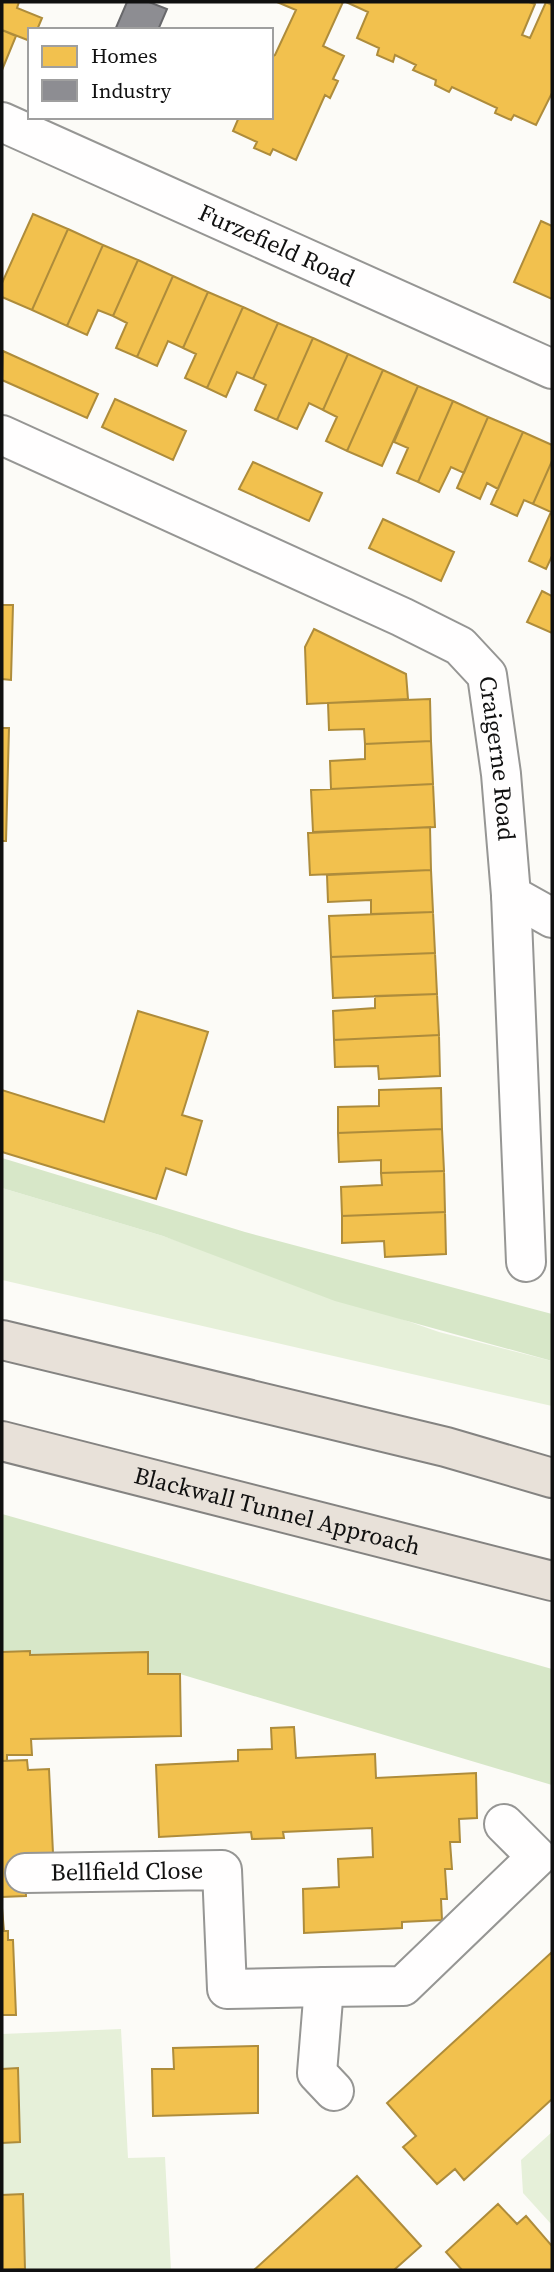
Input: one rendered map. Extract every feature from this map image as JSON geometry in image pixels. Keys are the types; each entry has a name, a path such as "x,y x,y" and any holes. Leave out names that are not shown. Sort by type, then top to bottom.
{"highway":[{"path":"2,1340 446,1447 552,1478"},
{"name":"Blackwall Tunnel Approach","path":"2,1441 552,1581"},
{"path":"446,1447 552,1465"},
{"path":"421,1547 552,1596"}],"street":[{"name":"Furzefield Road","path":"2,122 552,369"},
{"name":"Craigerne Road","path":"2,435 460,646 487,675 501,774 511,895 526,1262"},
{"path":"511,895 552,918"},
{"name":"Bellfield Close","path":"25,1873 222,1870 227,1989 403,1986 537,1857 504,1824"},
{"path":"324,1987 317,2073 334,2091"}],"green space":[{"path":"2,1158 245,1232 552,1314 552,1361 335,1301 163,1236 2,1188"},
{"path":"2,1188 163,1236 439,1332 552,1361 552,1406 2,1280"},
{"path":"2,1514 552,1669 552,1785 180,1674 148,1674 147,1652 30,1655 29,1651 2,1652"},
{"path":"121,2029 128,2158 165,2157 171,2270 2,2270 25,2269 23,2195 2,2195 2,2143 20,2141 18,2069 2,2069 2,2034"},
{"path":"552,2132 552,2225 523,2193 521,2160"}],"building: Homes":[{"path":"2,2 19,2 17,8 42,18 38,28 28,28 28,40 2,30"},
{"path":"277,2 343,2 323,46 344,56 333,79 338,81 330,98 325,95 296,160 273,149 270,155 254,148 257,142 233,131 238,119 273,119 273,56 296,10"},
{"path":"346,2 529,2 535,4 522,35 530,38 546,2 552,5 552,93 536,125 514,115 511,120 495,113 497,108 452,87 449,92 435,85 436,80 413,70 416,65 395,55 393,62 377,55 379,48 357,38 368,12"},
{"path":"2,30 16,36 2,70"},
{"path":"33,214 68,229 32,310 2,297 2,283"},
{"path":"541,221 552,226 552,299 514,282"},
{"path":"68,229 103,245 67,326 32,310"},
{"path":"103,245 138,260 113,316 98,310 87,335 67,326"},
{"path":"138,260 173,276 137,357 116,348 127,323 113,316"},
{"path":"173,276 208,292 183,348 168,341 157,366 137,357"},
{"path":"208,292 243,307 207,388 185,378 196,354 183,348"},
{"path":"243,307 278,323 253,379 237,372 226,397 207,388"},
{"path":"278,323 313,338 277,420 255,410 266,385 253,379"},
{"path":"313,338 348,354 323,410 309,403 297,429 277,420"},
{"path":"3,351 98,394 87,418 2,380"},
{"path":"348,354 383,370 347,451 326,441 337,417 323,410"},
{"path":"383,370 418,386 382,466 347,451"},
{"path":"418,386 453,401 418,482 397,473 408,448 394,442"},
{"path":"115,399 186,431 173,460 102,427"},
{"path":"453,401 488,417 464,473 451,467 439,492 418,482"},
{"path":"488,417 523,432 498,489 487,483 480,499 457,488"},
{"path":"523,432 552,445 552,461 533,504 524,500 517,516 491,504"},
{"path":"552,461 552,556 546,569 529,561 551,512 533,504"},
{"path":"253,462 322,493 309,521 239,489"},
{"path":"383,519 454,552 441,581 369,548"},
{"path":"542,591 552,596 552,633 527,622"},
{"path":"2,605 13,605 11,680 2,679"},
{"path":"314,629 406,674 408,699 307,704 305,647"},
{"path":"430,699 431,741 365,744 364,729 329,730 328,703"},
{"path":"2,728 9,728 6,841 2,841"},
{"path":"431,741 433,784 331,789 330,761 365,759 365,744"},
{"path":"433,784 435,827 313,832 311,790"},
{"path":"430,827 431,870 310,875 308,833"},
{"path":"431,870 433,912 371,914 371,900 328,902 327,875"},
{"path":"433,912 435,953 331,957 329,916"},
{"path":"435,953 437,994 333,998 331,957"},
{"path":"437,994 439,1035 334,1040 333,1011 375,1008 375,996"},
{"path":"138,1011 208,1032 182,1115 202,1121 186,1175 166,1168 156,1199 2,1152 2,1090 104,1122"},
{"path":"439,1035 440,1076 379,1079 378,1066 335,1067 334,1040"},
{"path":"441,1088 442,1129 338,1133 338,1107 379,1106 379,1090"},
{"path":"442,1129 444,1171 381,1173 381,1160 339,1162 338,1133"},
{"path":"444,1171 445,1212 342,1216 341,1187 382,1185 381,1173"},
{"path":"445,1212 446,1254 385,1257 384,1241 342,1243 342,1216"},
{"path":"30,1651 30,1655 148,1652 148,1674 180,1674 181,1736 31,1739 32,1755 7,1755 7,1761 2,1761 2,1652"},
{"path":"294,1727 296,1758 375,1754 376,1778 476,1773 477,1818 459,1819 460,1842 450,1842 452,1869 445,1869 447,1899 441,1899 442,1920 402,1922 402,1928 304,1933 303,1889 339,1887 338,1859 373,1857 372,1828 283,1832 284,1838 252,1839 251,1832 159,1837 156,1765 238,1761 238,1750 272,1749 271,1728"},
{"path":"27,1760 28,1770 49,1769 53,1853 24,1854 26,1896 2,1897 2,1761"},
{"path":"2,1908 4,1931 8,1931 8,1940 13,1940 16,2015 2,2015"},
{"path":"552,1952 552,2099 464,2180 455,2169 437,2184 403,2147 416,2136 387,2103"},
{"path":"258,2046 258,2113 153,2116 152,2069 174,2069 173,2048"},
{"path":"18,2068 20,2142 2,2143 2,2069"},
{"path":"357,2176 421,2246 394,2270 254,2270"},
{"path":"23,2194 25,2269 2,2270 2,2195"},
{"path":"498,2204 517,2224 526,2216 552,2246 552,2270 462,2270 446,2252"}],"building: Industry":[{"path":"127,2 149,2 167,9 159,28 116,28"}]}
